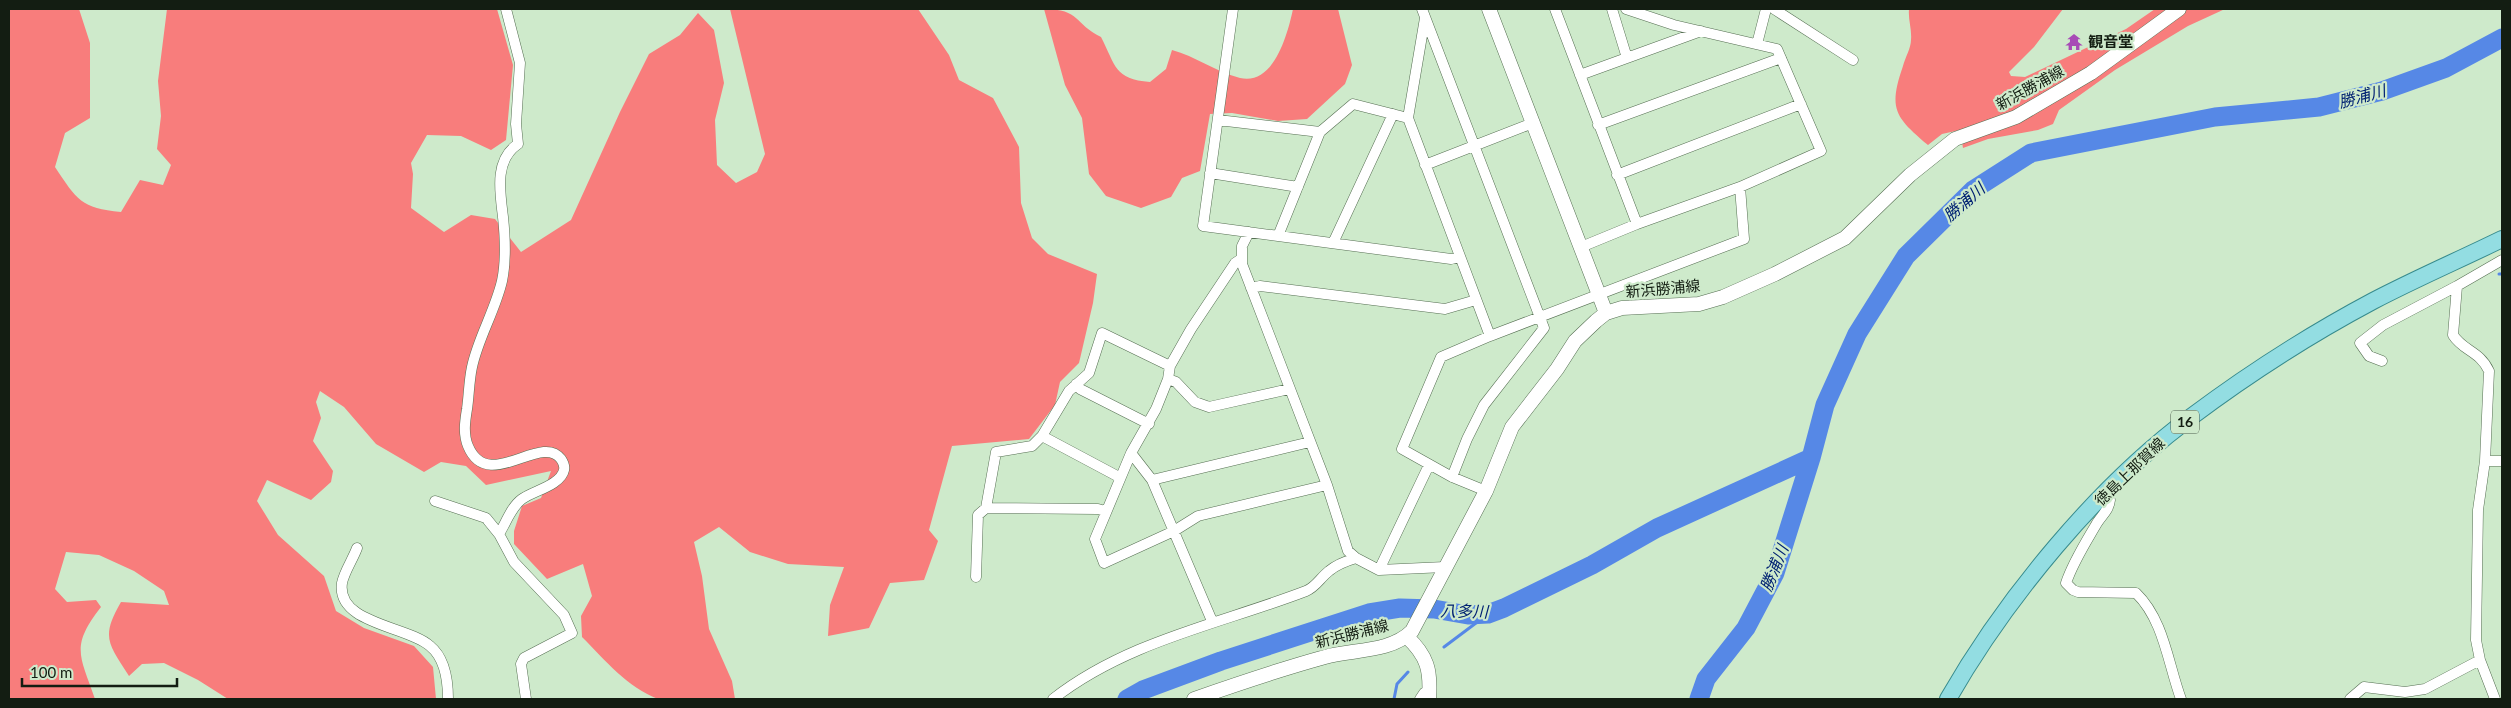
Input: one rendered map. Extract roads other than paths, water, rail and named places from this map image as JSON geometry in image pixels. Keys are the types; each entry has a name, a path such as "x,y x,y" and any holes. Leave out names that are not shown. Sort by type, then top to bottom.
{"main road":[{"path":"1488,9 1606,313"},
{"name":"新浜勝浦線","path":"1199,698 1326,656 1384,646 1409,634 1486,491 1512,427 1575,341 1606,313 1622,308 1699,304 1723,297 1775,274 1845,238 1910,175 1955,139 2016,117 2091,73 2179,9"},
{"name":"徳島上那賀線","path":"1948,699 1980,646 2046,558 2106,494 2156,445 2184,422 2262,368 2372,302 2502,239"},
{"path":"1409,634 1424,655 1429,674 1426,697"}],"street":[{"path":"499,534 515,506 522,499 558,480 564,470 564,463 558,456 549,453 537,453 495,465 483,464 472,456 466,441 464,428 472,367 502,281 503,220 500,188 503,162 508,151 518,144 516,124 520,63 506,9"},
{"path":"1233,9 1203,226 1451,259 1460,257"},
{"path":"1555,9 1637,224"},
{"path":"1612,9 1627,58"},
{"path":"1581,247 1637,224 1740,187 1821,151 1777,49 1674,25 1626,9"},
{"path":"1757,44 1766,9"},
{"path":"1774,9 1853,60"},
{"path":"1423,13 1408,118 1490,336"},
{"path":"1423,13 1544,328 1484,404 1467,439 1452,477"},
{"path":"1580,76 1701,31"},
{"path":"1598,125 1781,58"},
{"path":"1278,236 1320,132 1353,104 1408,118"},
{"path":"1617,175 1801,104"},
{"path":"1333,244 1393,114"},
{"path":"1218,120 1320,132"},
{"path":"1425,165 1533,123"},
{"path":"1210,173 1298,187"},
{"path":"1486,491 1452,477 1402,449 1441,357 1490,336 1744,239 1740,187"},
{"path":"1250,232 1242,246 1241,259 1250,288 1289,390 1328,485 1348,551 1356,558 1379,570 1444,571"},
{"path":"1241,259 1235,263 1190,328 1170,366 1168,379 1149,424 1120,477 1095,539 1104,563 1174,531 1198,516 1328,485"},
{"path":"2382,361 2369,356 2360,344 2383,325 2502,260"},
{"path":"1250,288 1260,286 1444,309 1476,300"},
{"path":"2457,286 2453,335 2456,340 2484,360 2488,370 2485,461 2478,510 2476,640 2480,660 2495,699"},
{"path":"976,577 978,515 986,508 996,452 1032,446 1042,436 1069,391 1090,373 1102,333 1170,366"},
{"path":"1168,379 1176,382 1195,402 1209,408 1289,390"},
{"path":"1076,384 1080,389 1149,424"},
{"path":"1042,436 1120,477"},
{"path":"1152,480 1310,442"},
{"path":"1132,453 1152,480 1212,621"},
{"path":"2485,461 2502,461"},
{"path":"1379,570 1430,465"},
{"path":"2106,494 2110,500 2110,506 2075,563 2066,583 2072,590 2078,592 2136,593 2146,603 2155,617 2181,699"},
{"path":"436,501 486,518 499,534 514,562 564,615 572,633 524,658 521,664 526,699"},
{"path":"986,508 1098,509 1105,512"},
{"path":"357,548 342,583 342,593 346,603 362,617 420,638 432,646 446,672 448,699"},
{"path":"1053,699 1123,656 1212,621 1314,588 1330,570 1356,558"},
{"path":"2350,699 2356,691 2364,687 2405,692 2425,689 2480,660"}],"waterway":[{"name":"勝浦川","path":"1699,699 1706,679 1746,628 1775,573 1811,458 1825,405 1857,334 1906,256 1973,190 2031,153 2215,117 2319,107 2382,91 2446,68 2502,38"},
{"name":"八多川","path":"1127,699 1143,690 1221,661 1369,613 1400,608 1434,609 1468,615 1488,614 1592,565 1657,528 1811,458"},
{"path":"1444,647 1488,614"},
{"path":"1394,699 1397,684 1408,672"}],"place":[{"name":"観音堂","path":"2074,42"}]}
